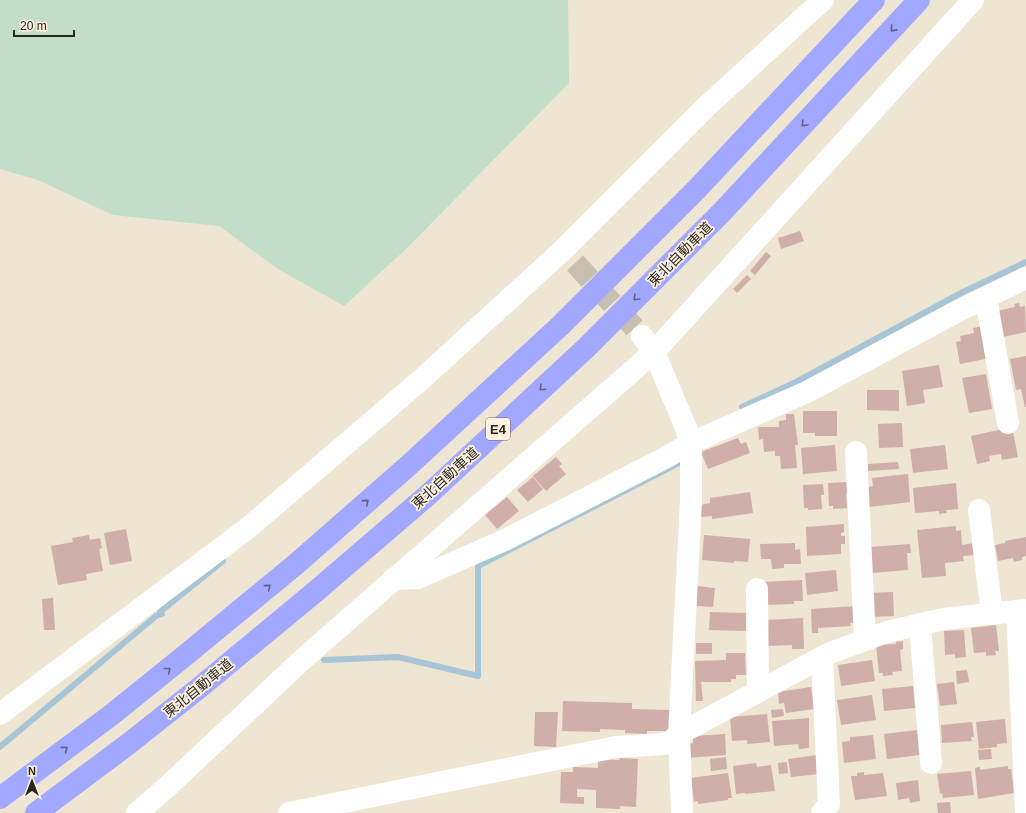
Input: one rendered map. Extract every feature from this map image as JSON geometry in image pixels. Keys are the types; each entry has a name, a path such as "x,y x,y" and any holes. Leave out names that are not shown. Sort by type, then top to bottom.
{"highway":[{"name":"E4","path":"0,798 110,716 182,658 295,565 408,466 560,326 697,188 874,0"},
{"name":"東北自動車道","path":"36,813 199,688 315,592 429,494 586,348 722,212 919,0"}],"street":[{"path":"0,714 248,528 423,378 569,257 708,105 823,0"},
{"path":"137,813 168,787 303,659 514,475 648,344 973,0"},
{"path":"393,579 418,578 505,540 665,458 691,443 809,391 960,310 1026,278"},
{"path":"986,298 1008,423"},
{"path":"648,344 686,428 691,443 690,509 679,734 682,813"},
{"path":"856,452 865,640"},
{"path":"980,510 992,614"},
{"path":"757,589 758,692"},
{"path":"289,813 616,747 664,744 670,742 679,734 822,658 865,640 887,632 943,619 1021,610 1026,813"},
{"path":"920,625 931,763"},
{"path":"822,658 829,804 822,813"}],"green space":[{"path":"0,0 568,0 569,83 407,248 344,306 278,269 219,226 113,215 38,180 0,169"}],"building":[{"path":"800,231 804,241 781,249 778,238"},
{"path":"766,252 771,256 755,275 750,271"},
{"path":"747,275 751,279 737,293 733,289"},
{"path":"1019,303 1020,307 1025,306 1026,332 1003,337 997,311 1015,307 1014,304"},
{"path":"984,326 990,358 960,364 956,342 961,341 960,336 974,333 973,328"},
{"path":"1026,356 1025,407 1021,389 1016,390 1010,359"},
{"path":"939,365 943,387 923,390 925,403 907,406 902,371"},
{"path":"986,374 992,409 969,413 962,378"},
{"path":"867,390 899,390 899,411 867,410"},
{"path":"803,411 837,411 837,436 815,436 815,433 803,433"},
{"path":"786,414 794,414 798,445 795,445 797,468 781,469 780,456 775,456 775,451 764,452 763,439 759,440 758,427 779,427 779,421 786,420"},
{"path":"902,423 903,447 879,448 878,424"},
{"path":"1012,427 1018,457 1002,460 1001,454 989,456 990,461 977,464 971,436"},
{"path":"738,438 741,444 746,442 750,453 708,469 701,452"},
{"path":"835,445 837,471 803,474 801,448"},
{"path":"945,445 948,469 913,473 910,449"},
{"path":"556,457 562,464 559,466 566,474 546,491 533,476"},
{"path":"898,462 899,469 868,471 868,464"},
{"path":"908,474 910,502 869,507 867,487 873,486 872,478"},
{"path":"533,477 543,489 528,502 517,490"},
{"path":"848,482 849,493 846,493 847,508 833,509 833,506 829,506 828,483"},
{"path":"956,483 958,509 946,510 947,513 939,514 939,511 915,513 913,488"},
{"path":"823,484 824,495 821,495 822,509 808,510 808,508 804,508 803,485"},
{"path":"750,492 753,513 712,519 712,516 701,517 699,505 710,503 710,498"},
{"path":"507,497 519,511 497,529 485,515"},
{"path":"844,524 844,532 841,533 841,536 845,536 845,544 841,544 841,554 807,556 806,527"},
{"path":"956,526 956,531 961,530 962,545 974,543 976,555 963,556 964,561 945,563 946,576 922,578 917,530"},
{"path":"126,529 132,561 110,565 104,533"},
{"path":"89,535 90,540 100,538 102,548 99,549 103,571 86,574 87,580 58,585 51,546 73,542 72,538"},
{"path":"704,535 750,539 748,562 734,561 734,563 702,560"},
{"path":"1026,537 1026,556 1022,557 1022,560 1014,562 1013,558 998,561 995,545 1005,543 1005,541"},
{"path":"795,543 795,550 800,549 801,564 784,564 784,568 772,569 771,559 761,559 760,544"},
{"path":"910,544 911,553 907,553 908,570 871,573 869,547"},
{"path":"836,570 838,591 807,595 805,573"},
{"path":"802,580 803,601 794,601 794,604 765,605 763,582"},
{"path":"697,586 715,588 713,607 696,606"},
{"path":"893,592 894,616 871,617 870,593"},
{"path":"53,598 55,630 44,630 42,599"},
{"path":"856,606 857,623 850,623 851,626 818,628 818,633 812,633 811,609"},
{"path":"710,612 746,613 746,631 709,630"},
{"path":"803,618 804,649 792,649 792,645 768,646 767,620"},
{"path":"996,625 999,651 995,651 996,655 986,656 986,652 974,653 971,628"},
{"path":"964,630 966,657 955,658 955,654 945,655 944,631"},
{"path":"903,641 903,649 900,650 902,671 892,672 893,675 883,676 883,673 879,673 876,645 896,644 896,642"},
{"path":"696,643 712,643 712,654 696,654"},
{"path":"726,653 745,653 746,675 736,675 736,679 731,679 731,682 701,682 703,701 696,701 695,661 726,660"},
{"path":"872,660 875,681 841,686 838,665"},
{"path":"967,670 969,682 957,684 956,671"},
{"path":"954,682 957,704 940,706 937,684"},
{"path":"913,686 915,708 884,711 882,689"},
{"path":"811,687 814,709 786,713 784,703 779,704 778,692"},
{"path":"872,695 876,720 841,725 837,700"},
{"path":"563,701 632,703 632,709 671,710 671,731 647,731 647,734 625,733 625,730 600,729 600,732 562,731"},
{"path":"783,709 784,716 772,718 771,710"},
{"path":"535,712 558,712 556,747 534,746"},
{"path":"767,714 770,742 747,744 747,740 732,741 730,717"},
{"path":"809,718 809,748 799,749 798,744 774,746 772,721"},
{"path":"1005,719 1007,743 997,744 997,747 979,749 976,722"},
{"path":"972,722 974,737 971,737 972,741 942,743 941,725"},
{"path":"917,730 920,755 887,759 884,734"},
{"path":"725,734 726,755 687,758 686,744 693,743 693,736"},
{"path":"873,735 876,759 844,763 842,742 850,741 850,737"},
{"path":"991,749 992,759 979,760 978,750"},
{"path":"818,755 820,774 791,777 788,759"},
{"path":"726,757 727,769 711,771 710,759"},
{"path":"620,758 638,759 636,807 620,806 620,809 596,808 596,790 577,789 577,797 584,797 584,804 560,803 561,772 573,772 573,767 598,768 598,759 619,760"},
{"path":"787,762 788,773 779,774 778,763"},
{"path":"756,763 757,767 771,765 775,791 736,794 733,766"},
{"path":"1008,766 1008,769 1011,769 1014,793 978,799 975,768 980,767 980,770"},
{"path":"971,771 974,795 943,798 942,793 940,794 937,774"},
{"path":"864,772 864,775 883,773 887,796 855,800 851,776 857,776 857,773"},
{"path":"728,773 732,798 728,798 728,800 698,804 698,801 694,802 691,778"},
{"path":"918,780 920,801 910,803 909,798 898,800 896,783"},
{"path":"950,802 951,813 938,813 937,803"}],"waterway":[{"path":"742,407 796,382 963,292 1026,262"},
{"path":"324,660 398,657 478,676 478,566 681,462"},
{"path":"0,747 156,616 162,614 160,612 223,561"}],"tunnel":[{"path":"575,263 642,336"}]}
